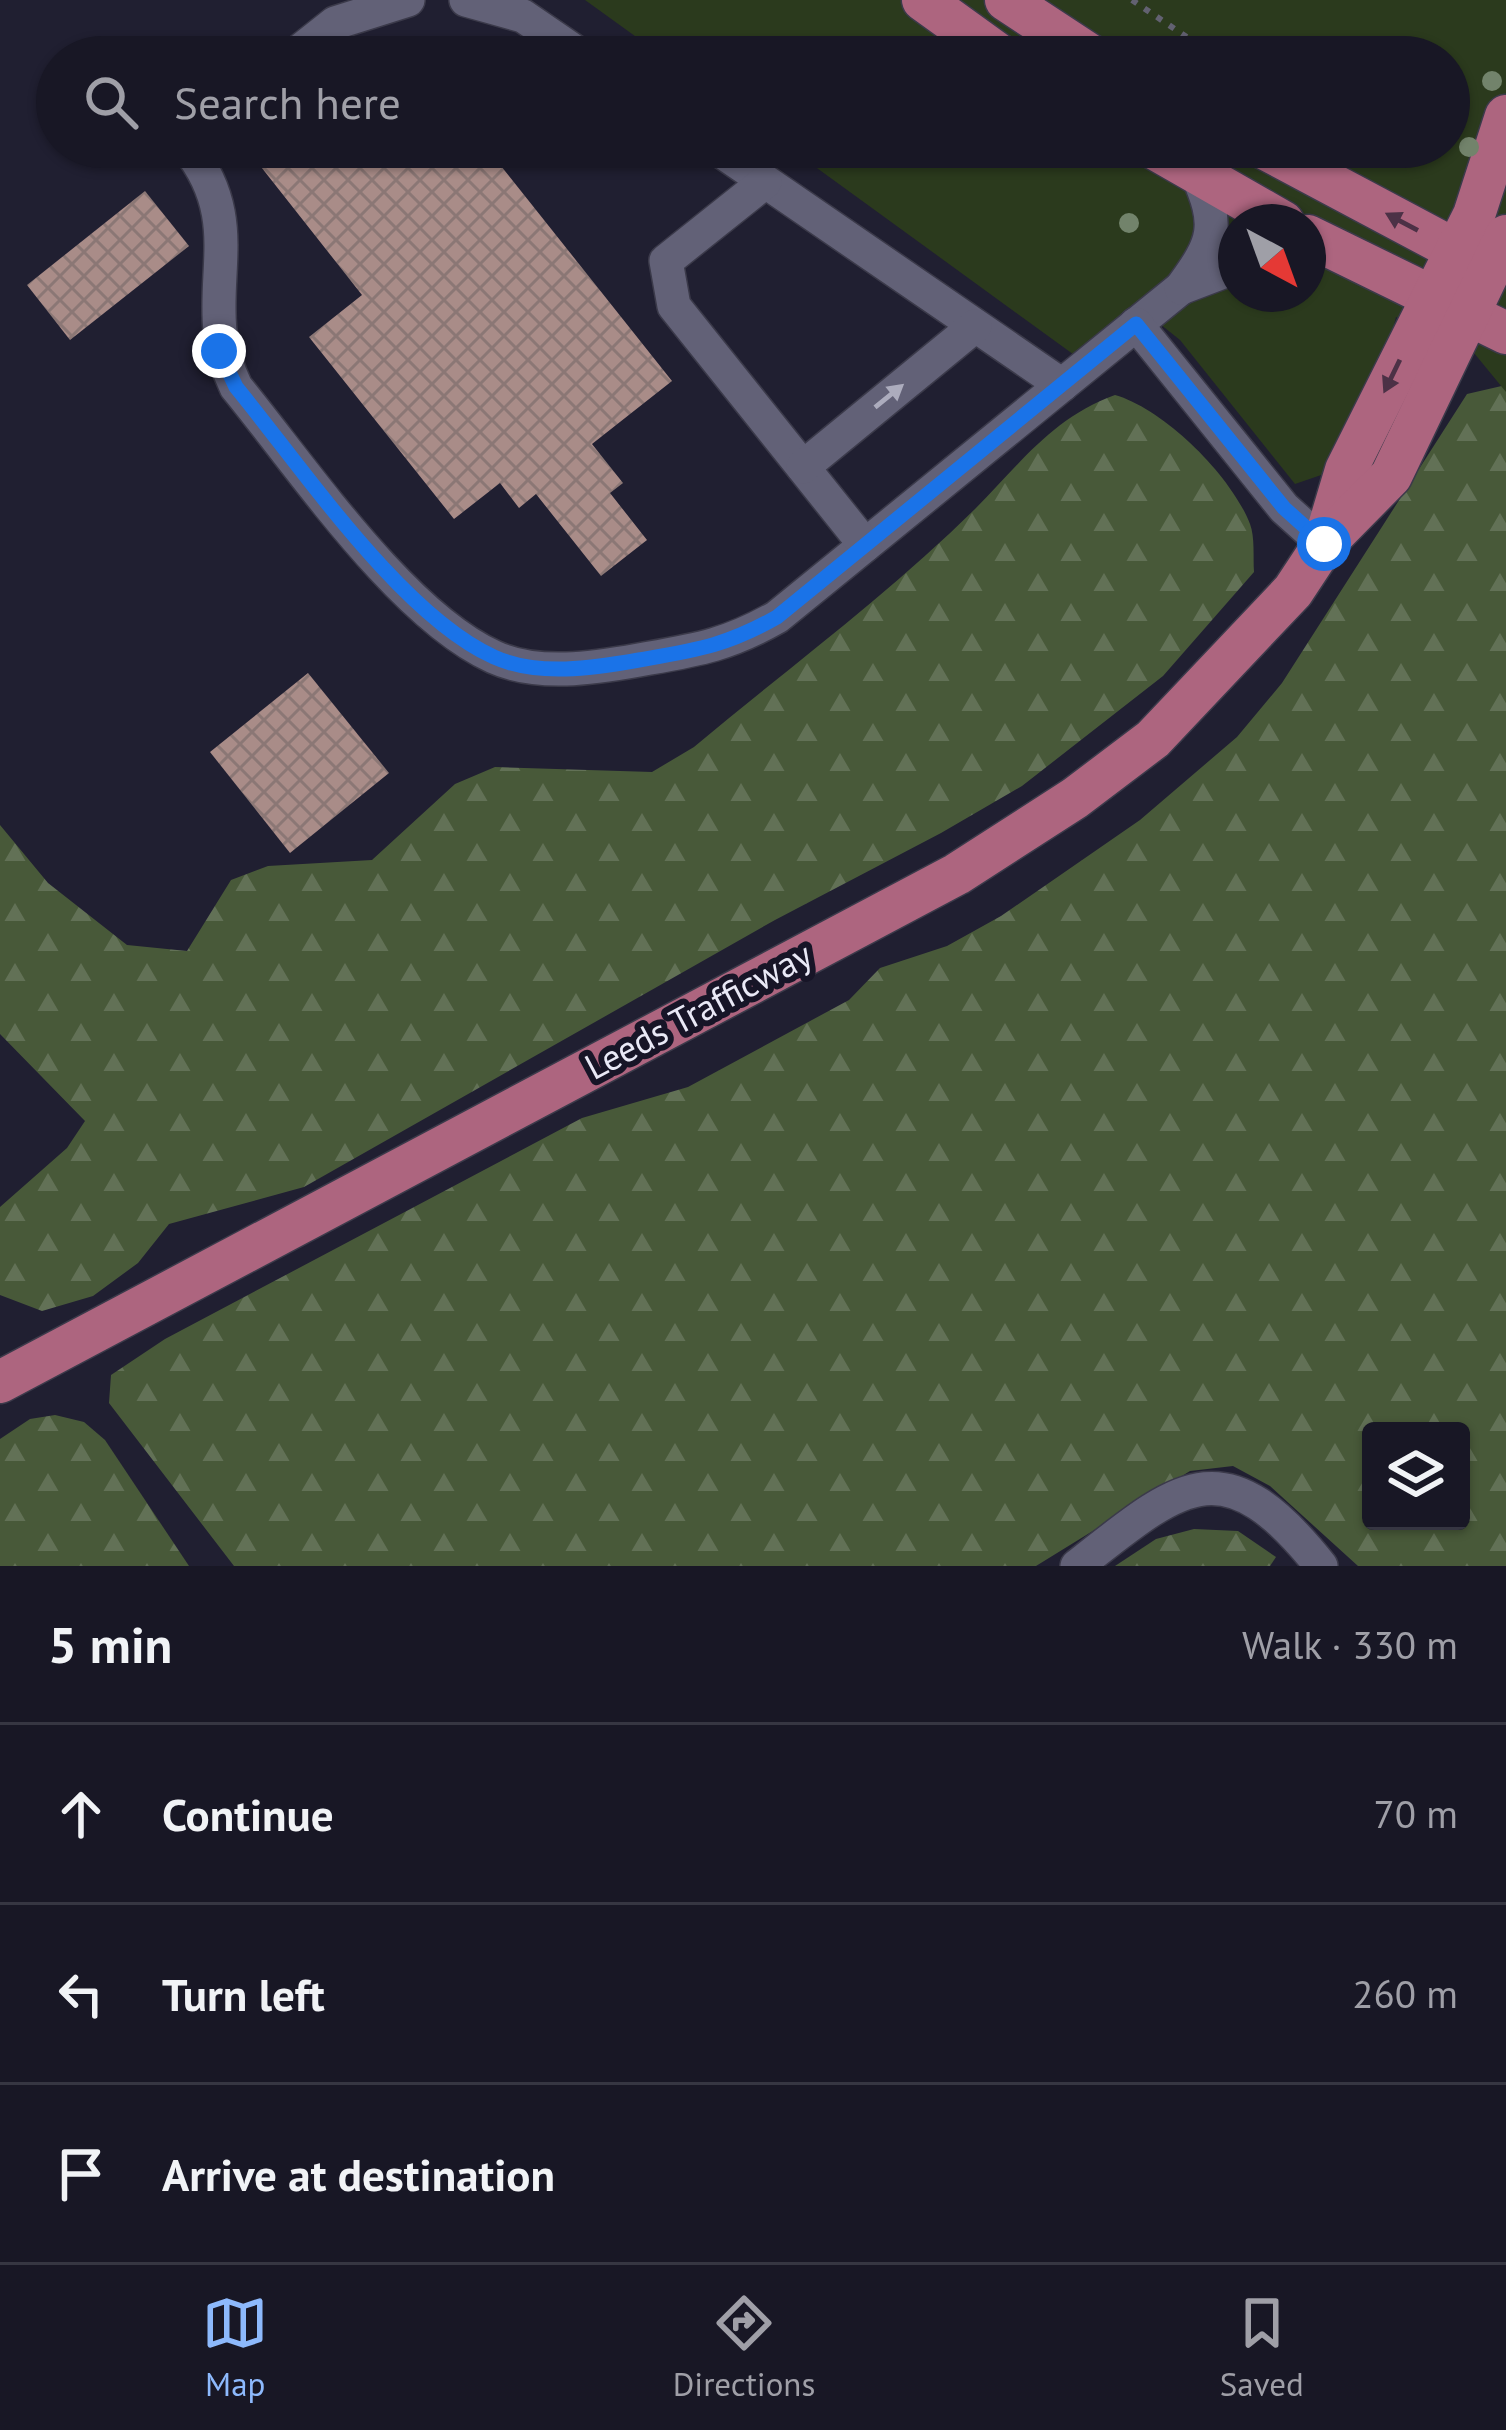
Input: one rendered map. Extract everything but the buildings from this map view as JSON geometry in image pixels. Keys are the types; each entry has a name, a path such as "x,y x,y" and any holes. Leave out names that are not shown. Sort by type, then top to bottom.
{"main road":[{"path":"923,0 973,36"},
{"path":"1006,0 1061,36"},
{"name":"Leeds Trafficway","path":"6,1367 957,874 1075,798 1153,739 1294,591 1324,544 1391,476 1447,307 1489,257 1474,215 1506,116"},
{"path":"1189,168 1252,204"},
{"path":"1305,168 1489,257"},
{"path":"1326,249 1506,333"}],"street":[{"path":"319,36 335,23 408,0"},
{"path":"466,0 523,16 552,36"},
{"path":"203,168 212,179 223,225 219,351 236,387 405,587 494,657 531,667 593,668 731,644 777,617 1181,288 1218,274"},
{"path":"746,168 1062,385"},
{"path":"1181,288 1213,234 1212,207 1196,172"},
{"path":"766,182 666,261 674,306 865,545"},
{"path":"1136,324 1284,508 1324,544"},
{"path":"802,467 975,326"},
{"path":"1077,1566 1160,1501 1198,1487 1245,1492 1283,1519 1321,1566"}],"path":[{"path":"1132,0 1185,36"}],"green space":[{"path":"585,0 1506,0 1506,392 1474,353 1396,317 1389,345 1327,473 1295,484 1180,340 1140,308 1077,357 817,168 1470,168 1470,36 635,36"},
{"path":"1506,385 1506,1566 1358,1566 1270,1486 1233,1466 1190,1471 1036,1566 234,1566 109,1403 111,1375 165,1339 582,1118 688,1087 849,1000 880,968 947,946 1001,916 1140,820 1237,737 1282,683 1467,394"},
{"path":"1115,395 1154,414 1194,446 1228,485 1253,535 1254,572 1163,676 1022,786 304,1187 169,1224 138,1263 93,1296 42,1311 0,1295 0,1207 67,1148 85,1121 0,1034 0,825 48,883 127,945 187,951 231,880 268,866 372,860 455,784 495,767 652,772 694,747 872,602 942,541 1055,429"},
{"path":"55,1415 84,1422 105,1440 189,1566 0,1566 0,1439 30,1419"},
{"path":"1194,1529 1238,1531 1276,1557 1270,1566 1115,1566 1156,1539"}],"route":[{"path":"219,351 236,387 405,587 494,657 531,667 593,668 731,644 777,617 1136,324 1284,508 1324,544"}]}
